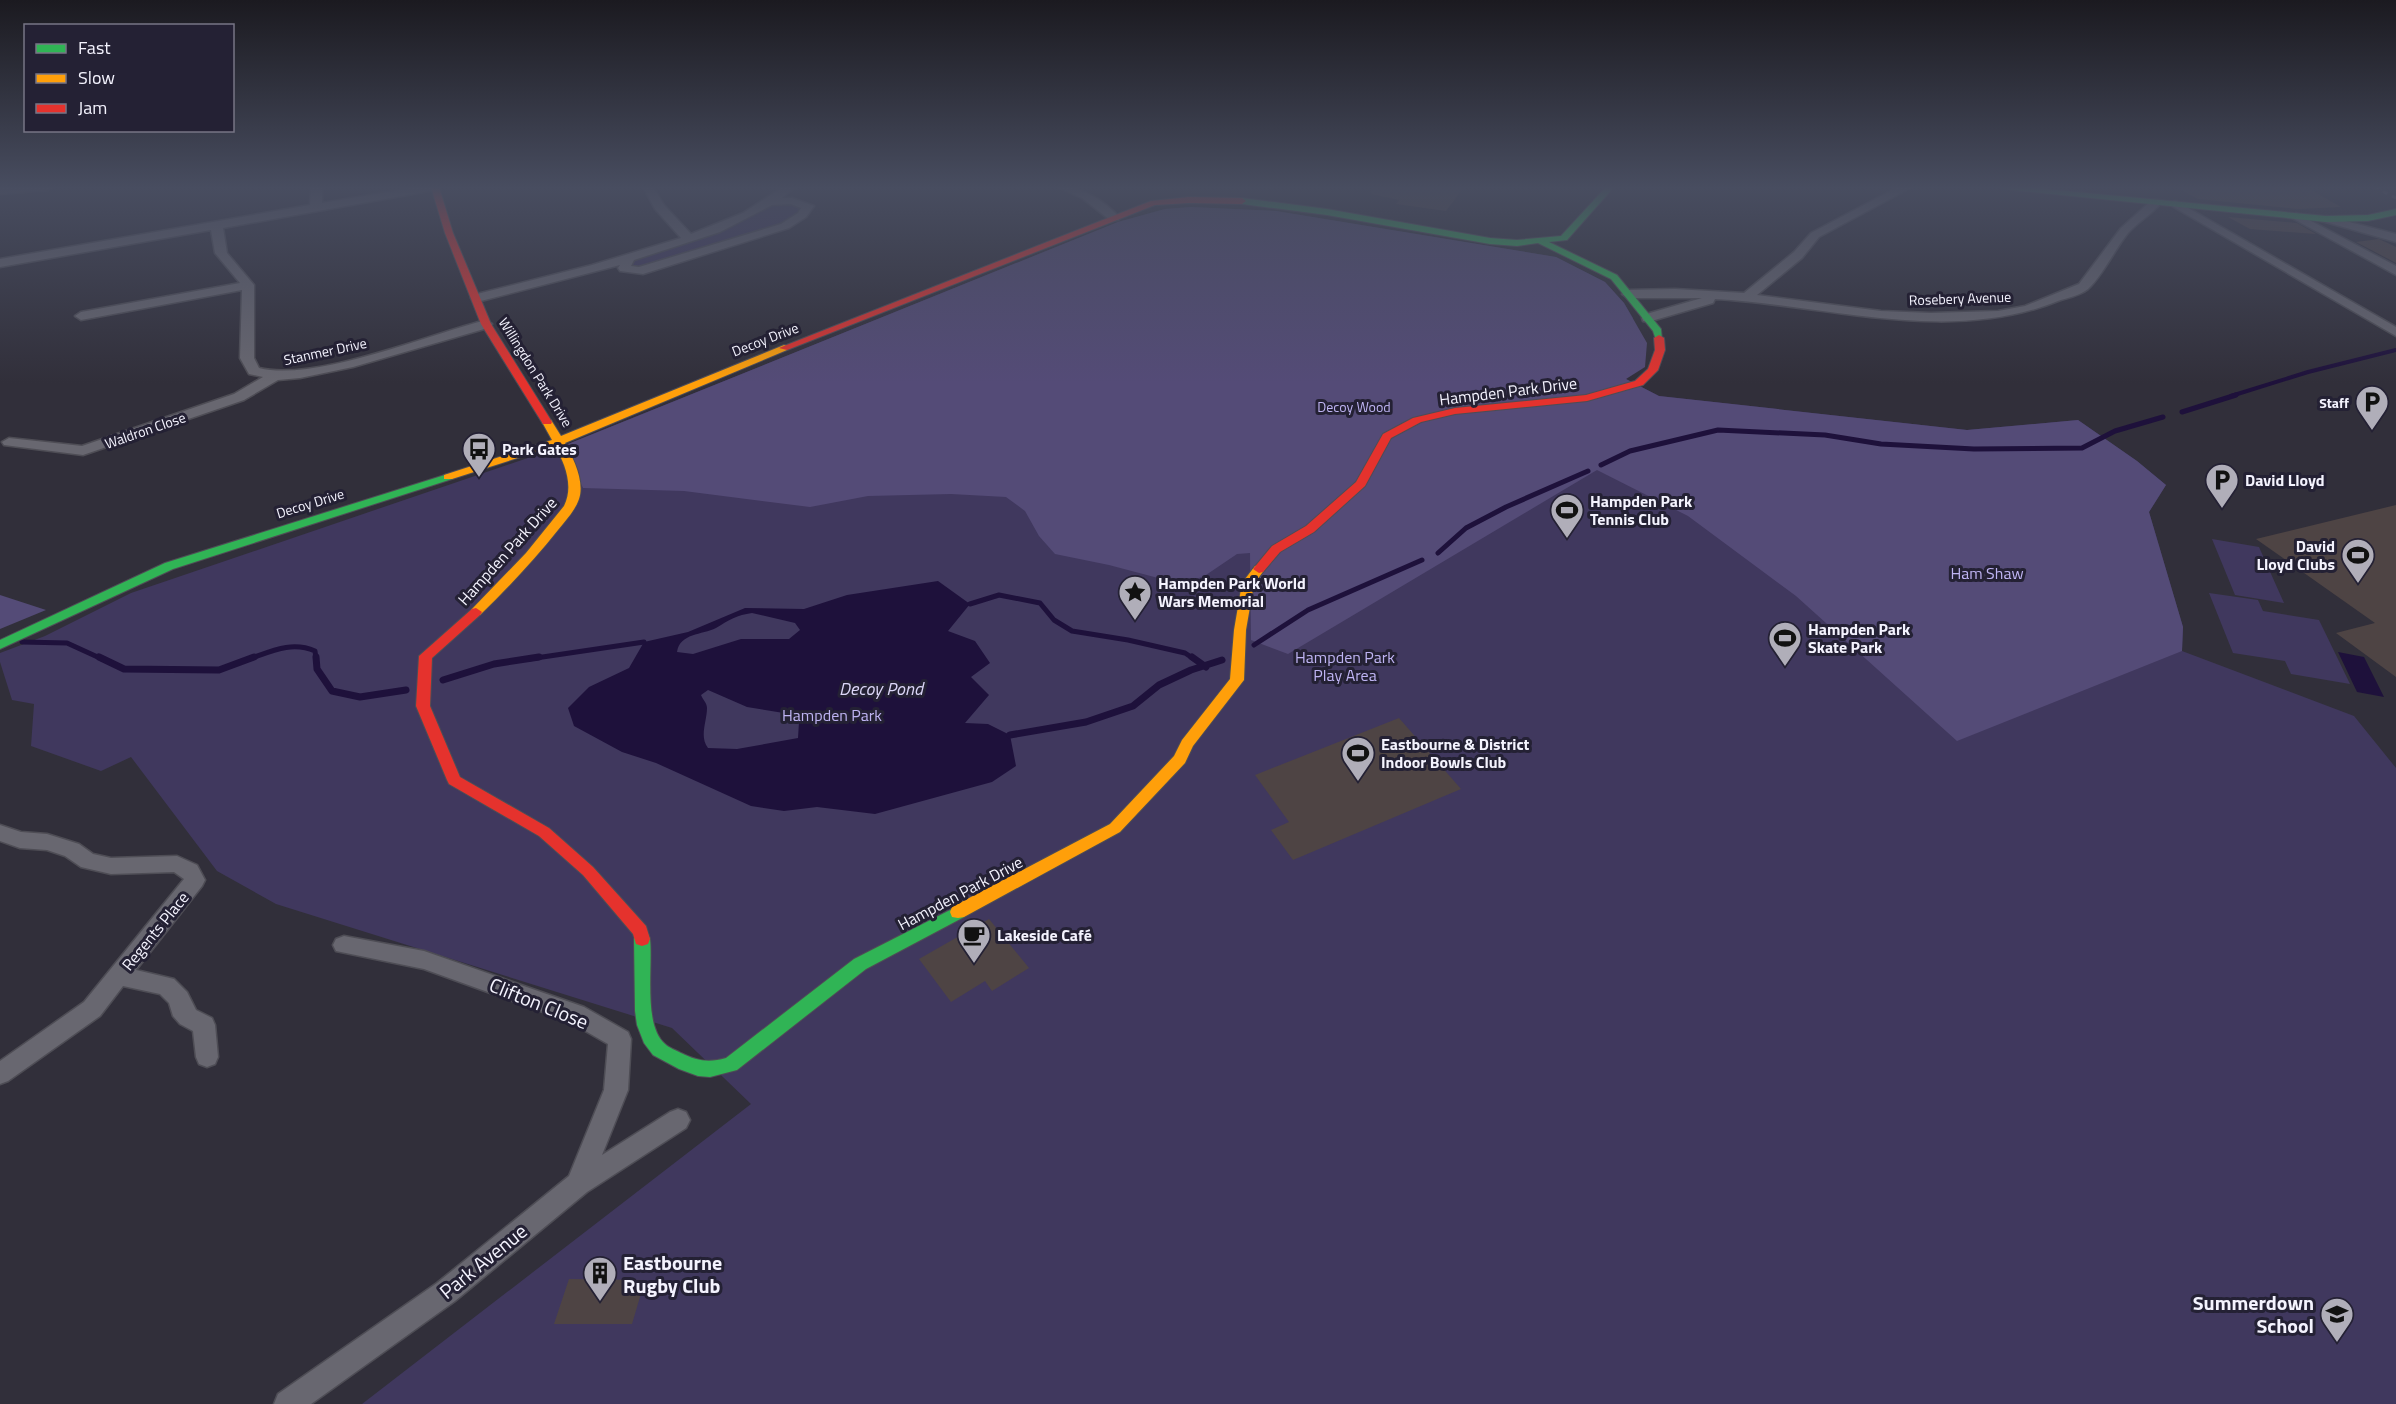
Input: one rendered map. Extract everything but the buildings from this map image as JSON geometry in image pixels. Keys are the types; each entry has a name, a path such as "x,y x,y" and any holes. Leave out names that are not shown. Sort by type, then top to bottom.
{"street":[{"path":"0,263 60,253"},
{"path":"221,253 248,285"},
{"name":"Willingdon Park Drive","path":"457,253 486,324 559,441"},
{"path":"477,298 647,253"},
{"path":"628,259 624,268 639,271 700,253"},
{"name":"Decoy Drive","path":"0,645 169,566 559,441 1028,253"},
{"name":"Hampden Park Drive","path":"559,441 574,476 574,501 542,542 486,603 426,656 423,706 454,780 544,832 588,871 640,931 645,954 643,1018 657,1048 682,1062 707,1071 731,1065 860,964 1115,828 1180,759 1187,744 1237,680 1240,630 1248,582 1276,549 1310,529 1361,484 1387,436 1417,420 1455,411 1587,398 1639,383 1653,370 1660,350 1658,331 1614,277 1564,253"},
{"path":"1747,297 1800,253"},
{"name":"Rosebery Avenue","path":"1628,294 1747,297 1815,308 1931,317 1998,315 2028,309 2083,287 2108,253"},
{"path":"2259,253 2396,332"},
{"path":"2362,253 2396,271"},
{"path":"81,316 248,285"},
{"name":"Stanmer Drive","path":"248,285 247,358 254,371 275,376 348,364 486,324"},
{"name":"Rosebery Avenue","path":"1648,318 1722,296"},
{"name":"Waldron Close","path":"9,442 83,452 239,397 275,376"},
{"name":"Regents Place","path":"0,833 20,840 46,842 72,850 88,861 111,866 177,864 190,871 195,880 92,1009 0,1074"},
{"name":"Clifton Close","path":"344,945 424,960 576,1014 620,1040 616,1090 578,1184"},
{"name":"Regents Place","path":"119,976 166,986 179,999 188,1017 204,1025 207,1058"},
{"name":"Park Avenue","path":"288,1404 446,1292 578,1184 678,1120"}],"green space":[{"path":"645,253 699,253 639,271 624,268 629,259"},
{"path":"1042,253 1529,253 1556,257 1605,282 1624,303 1633,318 1626,379 1659,396 1967,430 2078,420 2137,461 2166,485 2149,512 2183,627 2182,651 2354,716 2396,768 2396,1404 362,1404 751,1104 672,1028 276,904 217,871 131,757 101,771 31,746 34,704 12,700 0,662 0,653 45,636 131,593 563,446"},
{"name":"Decoy Wood","path":"1042,253 1529,253 1556,257 1605,282 1624,303 1647,343 1645,367 1626,379 1659,396 1967,430 2078,420 2137,461 2166,485 2149,512 2183,627 2182,651 1957,741 1796,596 1688,516 1597,470 1288,654 1251,640 1250,553 1237,554 1203,577 1177,583 1055,554 1039,536 1025,511 1006,497 951,494 868,496 810,507 684,491 583,488 563,446"},
{"path":"2212,539 2259,547 2284,603 2235,595"},
{"path":"2209,593 2258,600 2263,611 2319,620 2350,684 2291,674 2285,661 2233,653"},
{"path":"0,595 46,610 0,629"}],"water":[{"name":"Decoy Pond","path":"938,581 970,604 948,631 975,641 990,663 971,677 989,695 965,723 988,724 1010,735 1016,766 992,782 875,814 817,807 784,811 751,806 656,763 622,752 574,726 568,708 589,687 629,668 644,642 688,632 745,608 804,609 847,595","holes":["752,613 795,623 800,630 789,639 741,639 693,654 677,652 682,641 687,638","708,690 747,707 796,715 799,722 798,738 737,749 708,748 704,739 707,706 701,695"]},
{"path":"2338,652 2364,657 2384,697 2357,692"}],"waterway":[{"path":"2231,396 2308,372 2396,350"},
{"path":"2182,412 2236,395"},
{"path":"1601,465 1630,451 1718,430 1825,435 1881,444 1974,449 2082,448 2115,431 2163,417"},
{"path":"1438,553 1466,528 1506,507 1588,471"},
{"path":"1254,645 1308,610 1422,560"},
{"path":"970,604 999,595 1040,603 1054,620 1072,631 1128,640 1185,653 1194,659"},
{"path":"22,642 67,643 102,659"},
{"path":"529,659 644,642"},
{"path":"249,659 290,647 315,651 316,659"},
{"path":"99,657 124,669 219,670 254,657"},
{"path":"316,657 317,669 332,691 360,697 406,690"},
{"path":"443,680 494,664 539,657"},
{"path":"1192,657 1204,666"},
{"path":"1204,666 1222,660"},
{"path":"1010,735 1086,722 1133,706 1159,685 1204,666"}],"traffic: fast":[{"path":"1564,253 1614,277 1658,331 1659,338"},
{"path":"0,645 169,566 448,477"},
{"path":"642,939 644,1011 650,1038 664,1053 692,1067 710,1069 731,1065 860,964 958,912"}],"traffic: slow":[{"path":"448,477 559,441 784,348"},
{"path":"476,612 546,537 570,507 574,498 570,468 547,422"},
{"path":"958,912 1115,828 1180,759 1187,744 1237,680 1240,630 1248,583 1259,569"}],"traffic: jam":[{"path":"457,253 486,324 547,422"},
{"path":"784,348 1028,253"},
{"path":"1259,569 1276,549 1310,529 1361,484 1387,436 1417,420 1455,411 1587,398 1639,383 1653,370 1660,350 1659,338"},
{"path":"476,612 426,656 423,706 454,780 544,832 588,871 640,931 642,939"}],"place":[{"name":"Staff","path":"2372,431"},
{"name":"Park Gates","path":"479,478"},
{"name":"David Lloyd","path":"2222,509"},
{"name":"Hampden Park Tennis Club","path":"1567,539"},
{"name":"David Lloyd Clubs","path":"2358,584"},
{"name":"Hampden Park World Wars Memorial","path":"1135,621"},
{"name":"Hampden Park Skate Park","path":"1785,667"},
{"name":"Eastbourne & District Indoor Bowls Club","path":"1358,782"},
{"name":"Lakeside Café","path":"974,964"},
{"name":"Eastbourne Rugby Club","path":"600,1302"},
{"name":"Summerdown School","path":"2337,1343"}],"park label":[{"name":"Ham Shaw","path":"1987,573"},
{"name":"Hampden Park Play Area","path":"1345,666"},
{"name":"Hampden Park","path":"832,715"}]}
